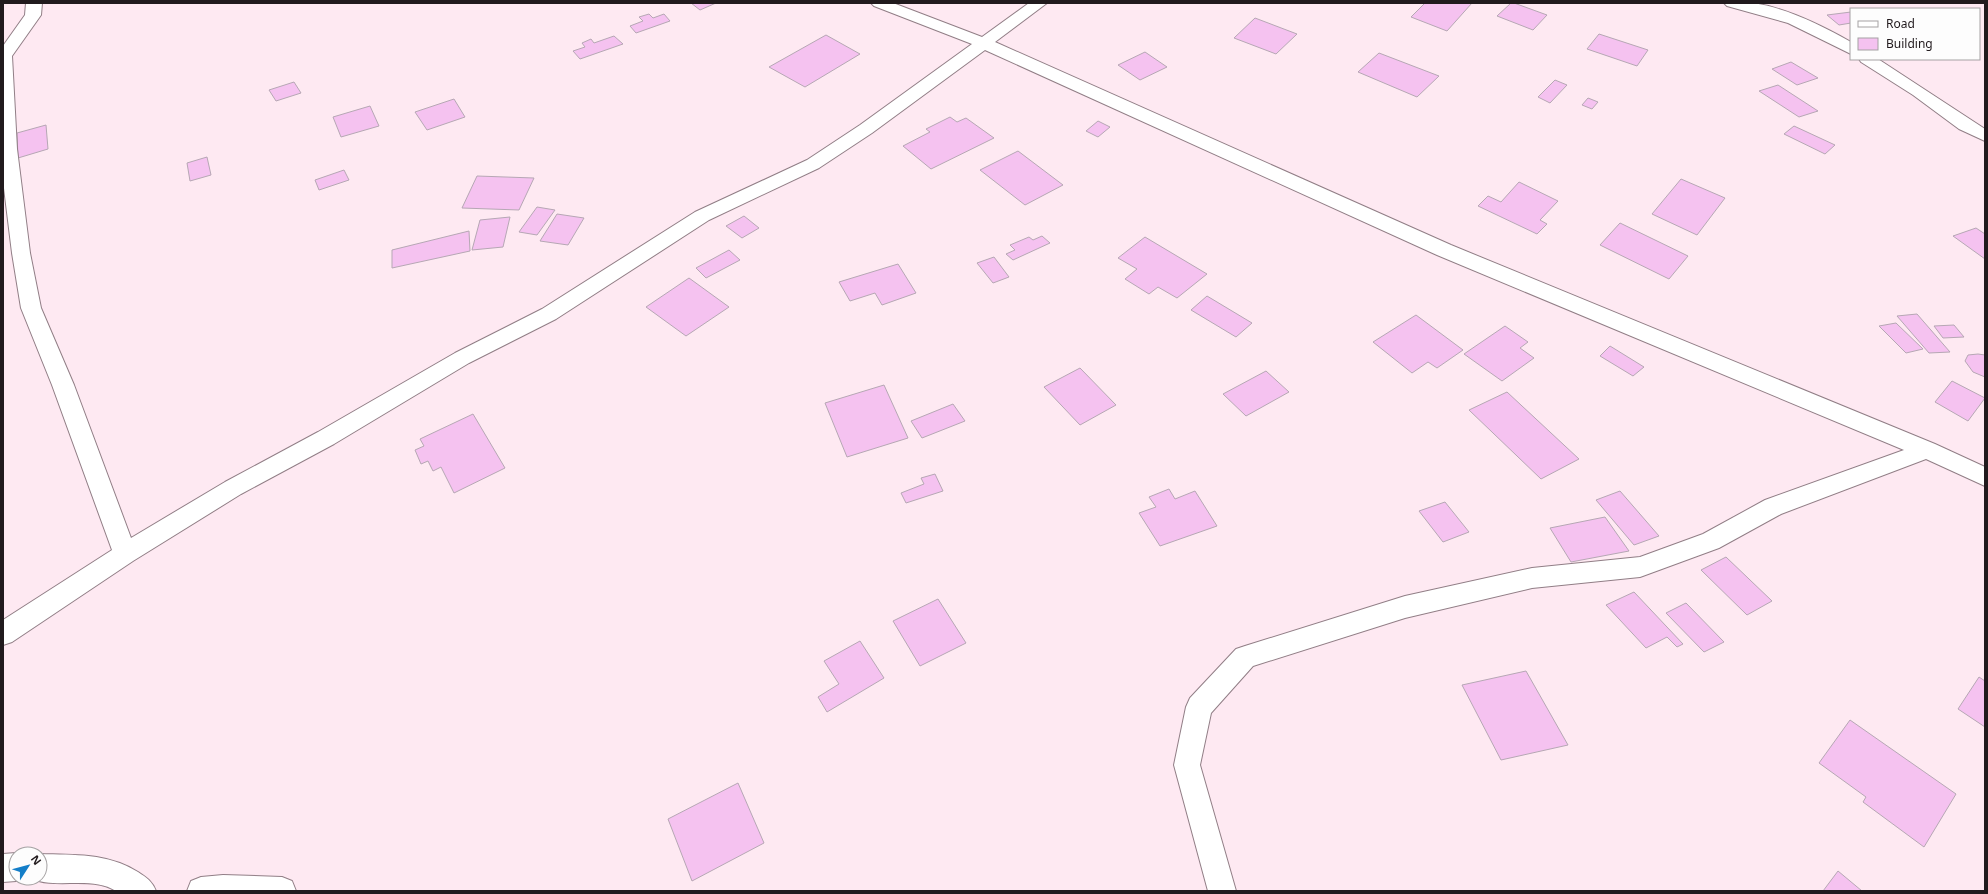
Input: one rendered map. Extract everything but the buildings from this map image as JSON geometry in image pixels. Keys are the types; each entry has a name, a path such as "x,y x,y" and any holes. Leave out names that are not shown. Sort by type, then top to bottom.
{"street":[{"path":"34,3 33,15 4,56 8,149 21,253 31,308 63,385 125,554"},
{"path":"879,3 983,43 1444,250 1927,450 1985,477"},
{"path":"3,634 125,554 233,488 326,438 456,361 549,314 702,216 812,164 866,129 1039,3"},
{"path":"1732,3 1795,20 1819,30 1850,48"},
{"path":"1869,60 1985,136"},
{"path":"1222,891 1187,765 1199,707 1245,657 1420,604 1532,578 1640,567 1711,541 1773,507 1927,450"},
{"path":"48,868 84,869 115,874 142,891"},
{"path":"201,891 223,889 282,891"}]}
